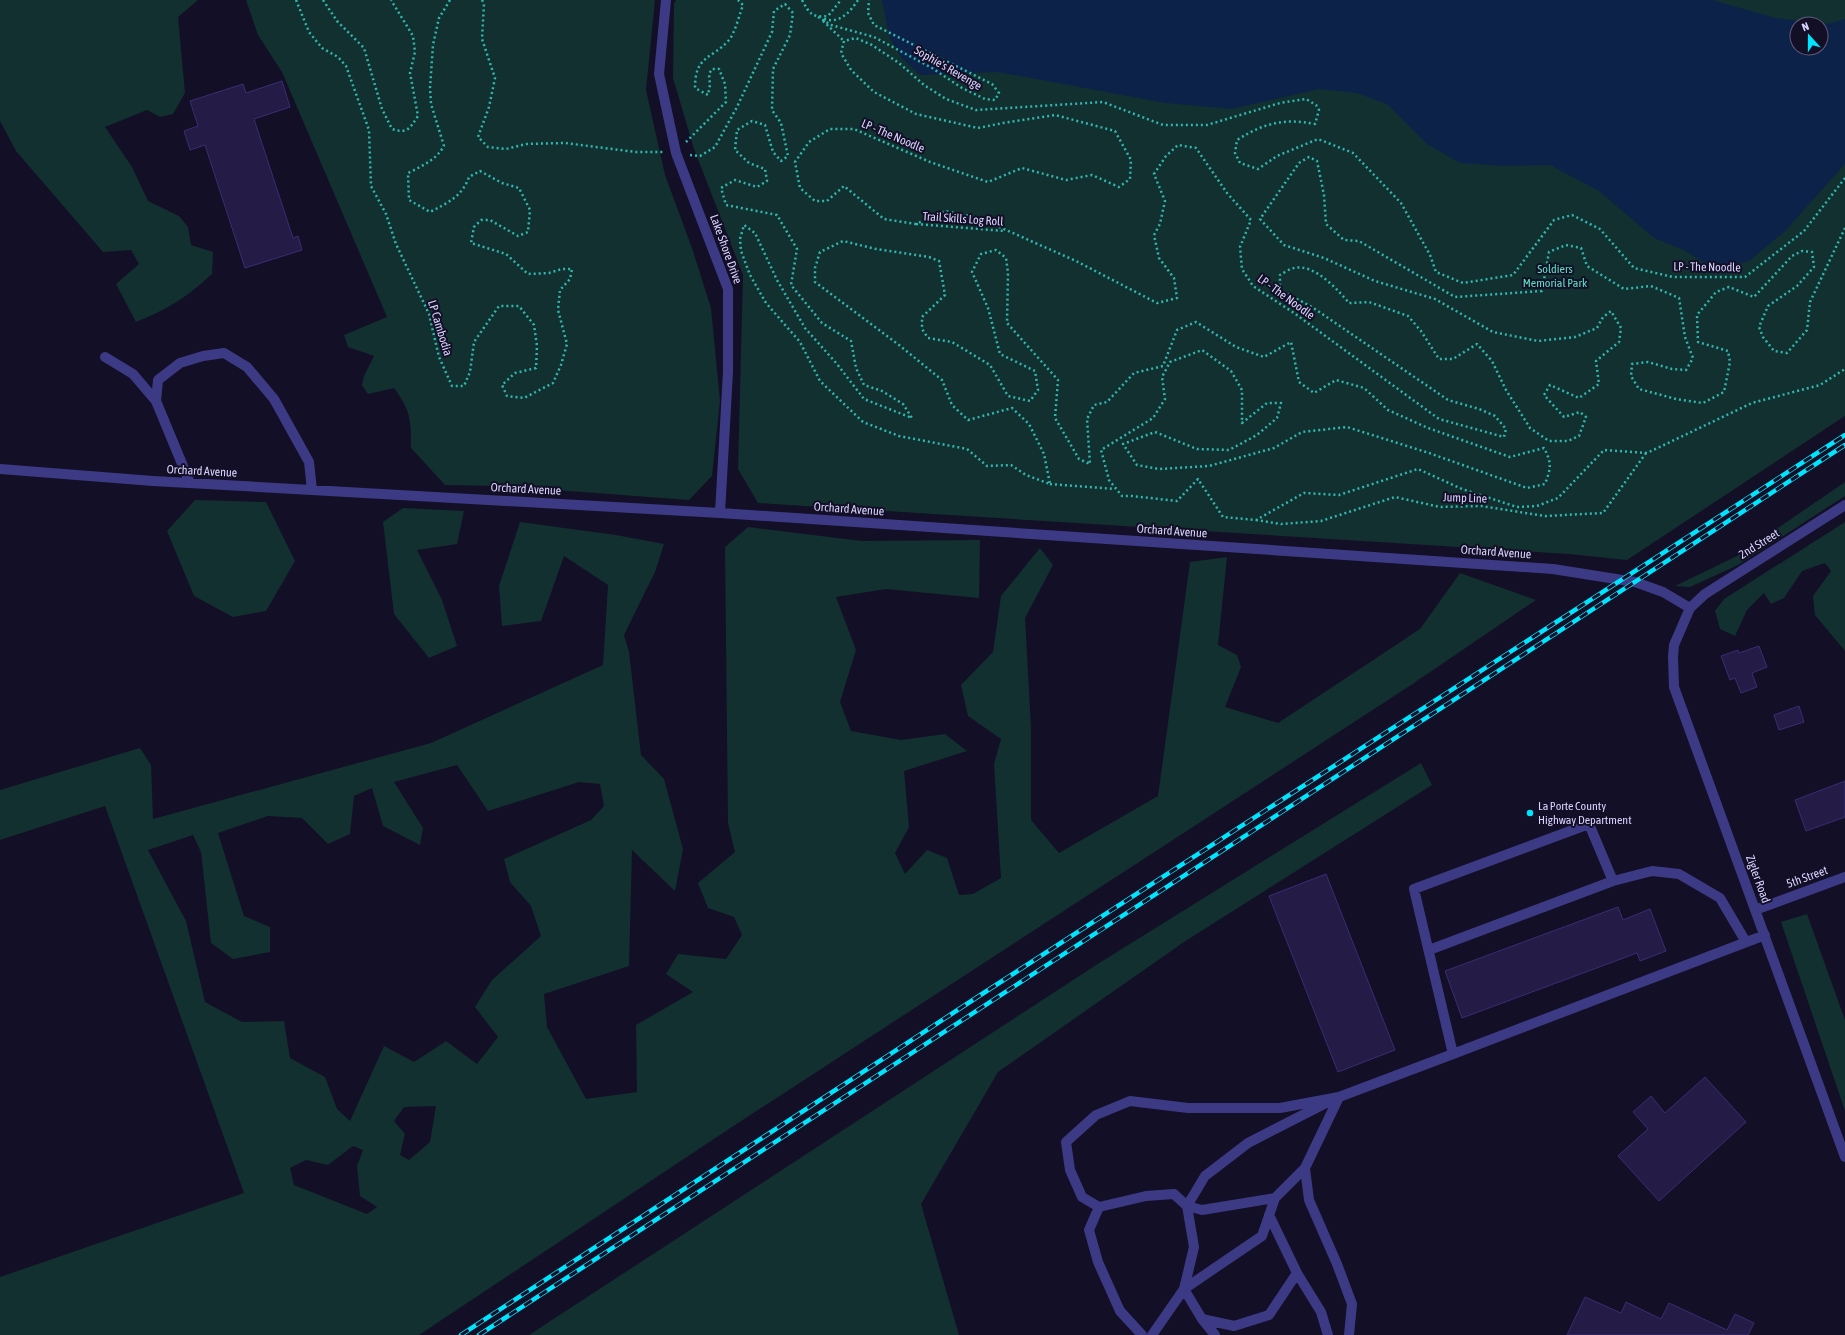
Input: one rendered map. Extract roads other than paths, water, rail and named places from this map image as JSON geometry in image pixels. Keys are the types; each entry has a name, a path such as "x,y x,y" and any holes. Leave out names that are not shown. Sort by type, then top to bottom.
{"street":[{"name":"Lake Shore Drive","path":"666,0 659,74 676,153 728,289 728,372 720,513"},
{"path":"156,401 158,380 180,363 203,356 224,354 247,367 274,399 309,462 312,490"},
{"path":"105,357 133,374 156,401 190,483"},
{"name":"Orchard Avenue","path":"0,469 190,483 720,513 1553,569 1635,582 1663,592 1690,608"},
{"name":"2nd Street","path":"1690,608 1705,594 1845,505"},
{"name":"Zigler Road","path":"1690,608 1674,645 1674,687 1845,1157"},
{"path":"1453,1054 1414,889 1589,824 1613,882"},
{"path":"1429,950 1613,882 1652,871 1679,874 1720,898 1746,942"},
{"name":"5th Street","path":"1756,910 1845,877"},
{"path":"1214,1335 1202,1319 1184,1289 1194,1247 1187,1206 1205,1176 1248,1143 1339,1097 1765,935"},
{"path":"1152,1335 1184,1289 1262,1236 1275,1198 1305,1168 1339,1097"},
{"path":"1275,1198 1202,1210 1187,1206 1174,1194 1146,1196 1099,1207 1082,1197 1070,1170 1066,1142 1096,1114 1130,1101 1188,1108 1280,1108 1339,1097"},
{"path":"1305,1168 1309,1200 1337,1264 1352,1304 1349,1335"},
{"path":"1099,1207 1089,1230 1098,1262 1120,1311 1142,1335"},
{"path":"1269,1215 1297,1273 1321,1312 1328,1335"},
{"path":"1202,1319 1234,1326 1269,1315 1297,1273"}],"water":[{"path":"882,0 1712,0 1775,18 1789,20 1789,56 1829,56 1829,24 1845,19 1845,164 1784,232 1749,261 1715,269 1682,249 1654,238 1599,191 1550,165 1504,166 1460,163 1427,144 1387,104 1357,93 1319,89 1231,109 1166,103 998,72 920,75 900,56 889,35"}],"railway":[{"path":"461,1335 979,996 1845,435"},
{"path":"479,1335 1845,445"}],"place":[{"name":"La Porte County Highway Department","path":"1530,813"}],"park label":[{"name":"Soldiers Memorial Park","path":"1555,276"}]}
